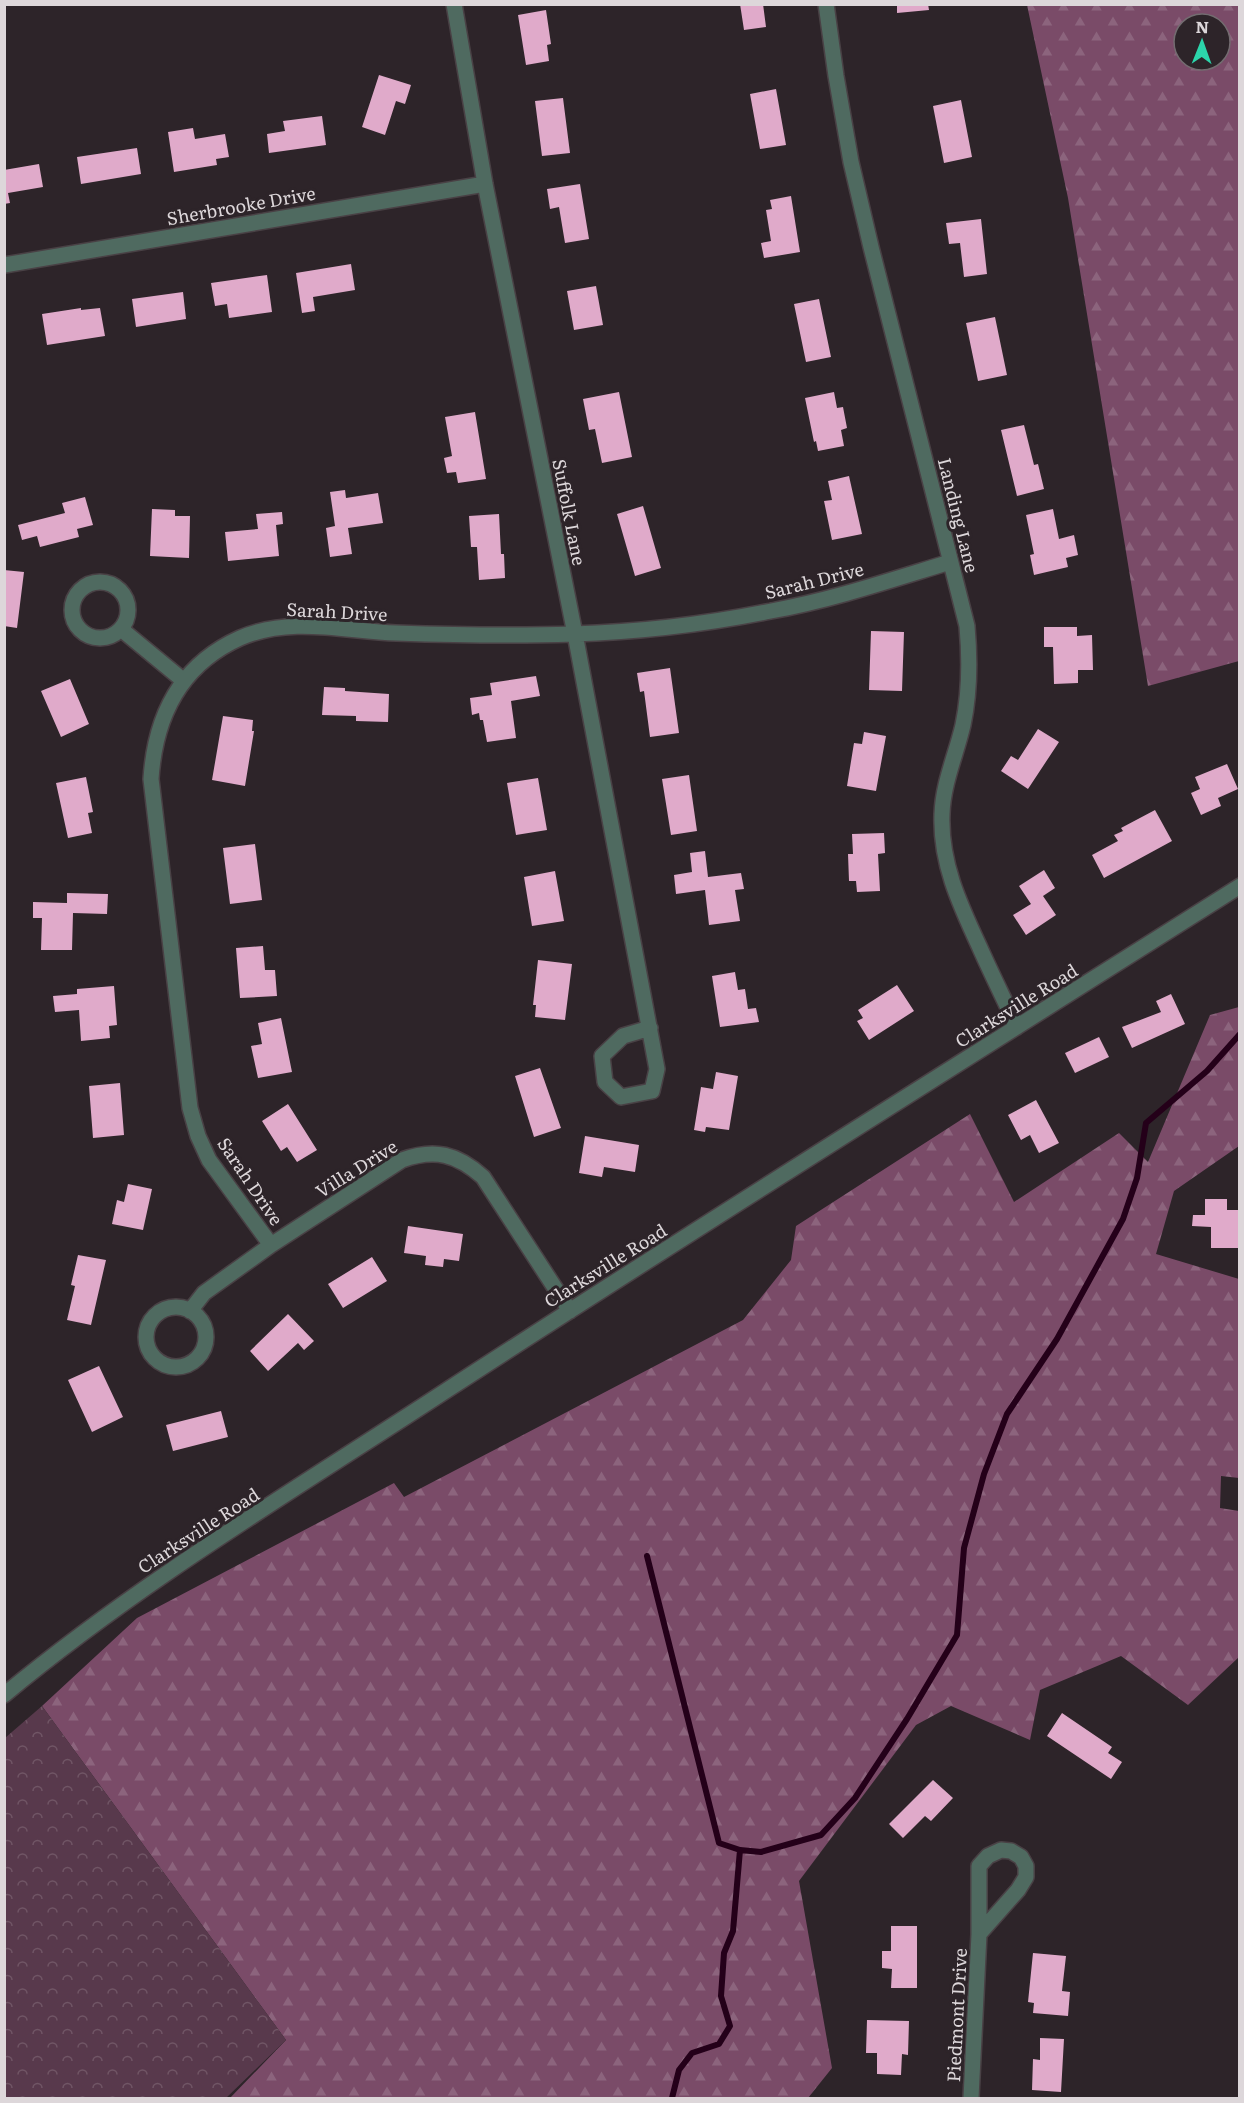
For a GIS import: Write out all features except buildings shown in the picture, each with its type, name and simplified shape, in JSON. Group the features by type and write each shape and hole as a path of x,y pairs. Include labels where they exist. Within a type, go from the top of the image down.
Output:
{"street":[{"name":"Suffolk Lane","path":"454,4 484,184 575,634 650,1028 657,1069 652,1091 621,1097 605,1082 602,1056 623,1036 650,1028"},
{"name":"Landing Lane","path":"826,4 851,162 967,626 970,659 968,693 962,727 946,783 942,814 943,844 949,874 958,900 1017,1027"},
{"name":"Sherbrooke Drive","path":"4,265 484,184"},
{"name":"Sarah Drive","path":"271,1245 209,1160 198,1136 190,1108 151,779 153,750 159,725 170,701 200,664 240,638 265,630 293,625 434,635 575,634 700,624 772,611 844,594 951,562"},
{"path":"121,629 184,681"},
{"name":"Clarksville Road","path":"4,1695 80,1635 153,1583 570,1311 1239,886"},
{"name":"Villa Drive","path":"190,1311 204,1293 271,1245 402,1160 416,1155 436,1154 453,1157 469,1165 483,1177 570,1311"},
{"name":"Piedmont Drive","path":"971,2098 980,1866 988,1856 1001,1850 1011,1851 1021,1857 1026,1866 1026,1877 1018,1890 979,1934"}],"green space":[{"path":"1027,5 1239,5 1239,661 1148,686 1068,198"},
{"path":"1239,1007 1239,1146 1174,1191 1156,1254 1239,1279 1239,1478 1221,1476 1220,1508 1239,1511 1239,1657 1188,1705 1121,1656 1040,1690 1030,1740 951,1706 916,1725 799,1881 832,2068 808,2098 230,2098 286,2040 42,1706 137,1618 394,1483 404,1497 743,1320 791,1260 796,1226 970,1114 1014,1202 1119,1133 1148,1162 1210,1015"},
{"path":"42,1706 286,2040 226,2098 5,2098 5,1738"}],"waterway":[{"path":"647,1556 719,1843 740,1850 761,1852 821,1835 855,1798 907,1719 957,1635 964,1548 984,1474 1007,1414 1057,1339 1123,1219 1137,1178 1146,1123 1207,1071 1240,1034"},
{"path":"672,2098 679,2070 692,2053 719,2044 730,2026 721,1996 724,1953 733,1931 740,1850"}]}
